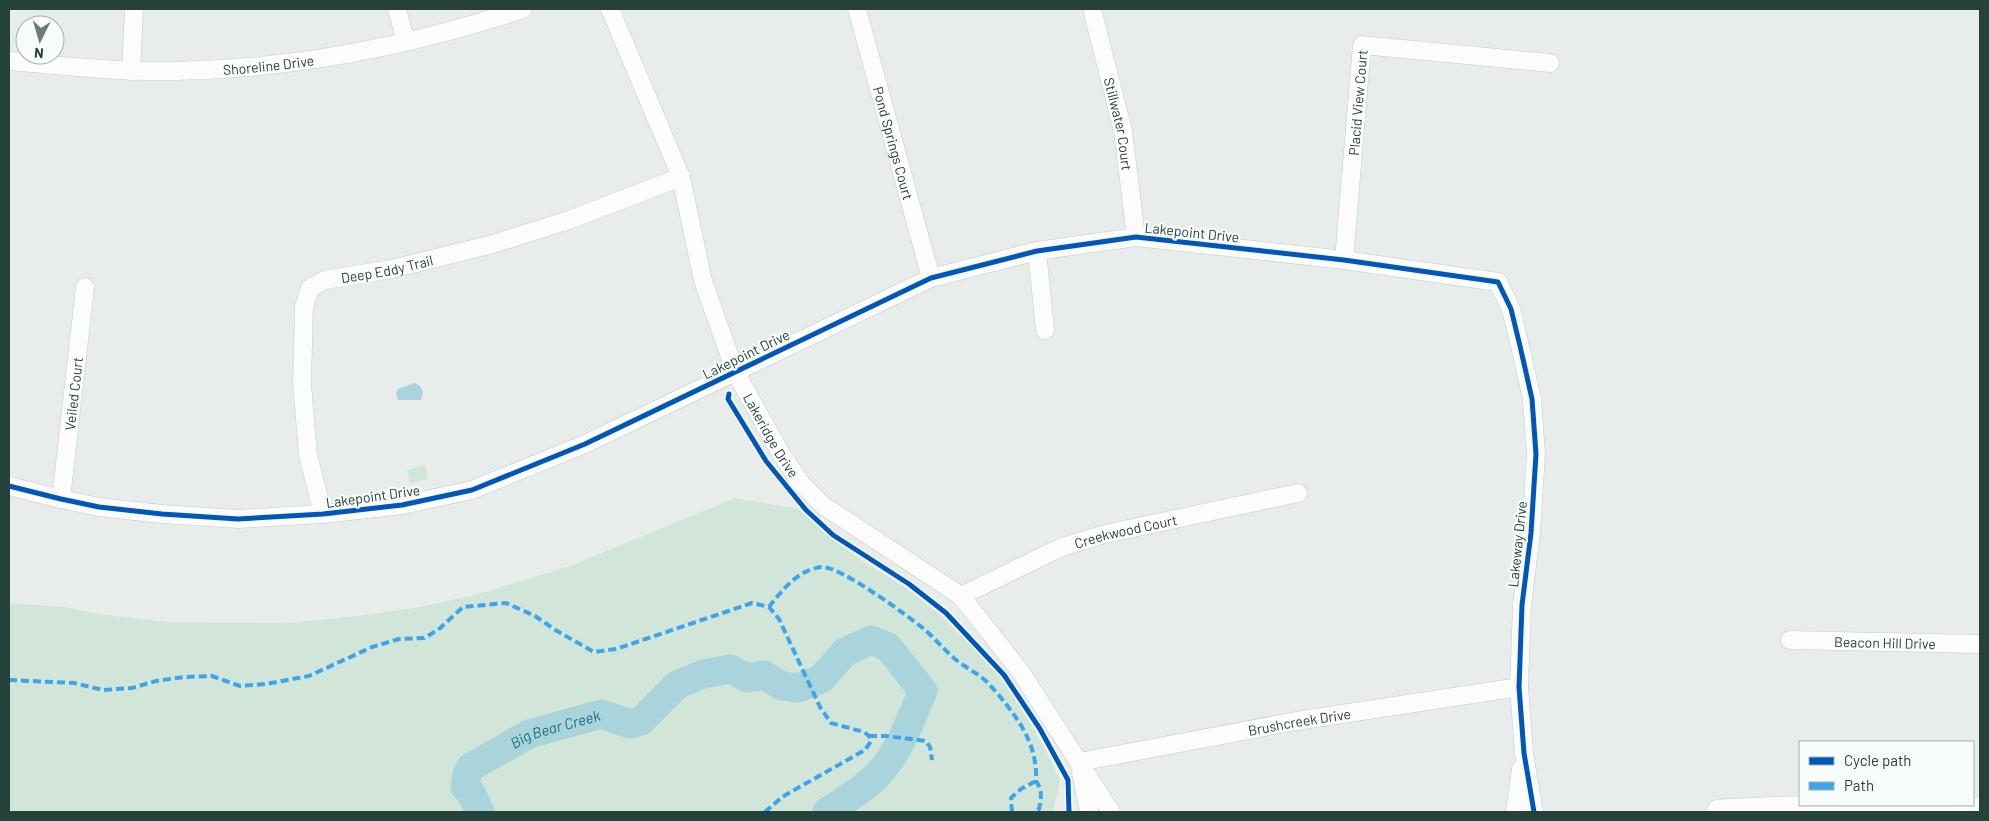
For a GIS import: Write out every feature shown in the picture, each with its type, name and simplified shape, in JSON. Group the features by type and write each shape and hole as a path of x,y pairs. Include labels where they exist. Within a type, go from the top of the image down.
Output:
{"main road":[{"path":"1718,812 1815,808 1980,810"}],"street":[{"path":"131,70 134,9"},
{"path":"397,9 406,42"},
{"name":"Shoreline Drive","path":"9,61 131,70 175,71 263,66 336,56 406,42 523,9"},
{"name":"Lakeridge Drive","path":"610,9 681,178 703,281 735,372 780,452 800,482 824,506 960,596 1020,671 1111,812"},
{"name":"Pond Springs Court","path":"857,9 931,278"},
{"name":"Stillwater Court","path":"1093,13 1123,131 1136,237"},
{"name":"Placid View Court","path":"1344,260 1362,45 1550,63"},
{"name":"Deep Eddy Trail","path":"323,514 308,455 302,383 304,307 310,288 325,280 392,269 493,244 569,220 681,178"},
{"name":"Lakepoint Drive","path":"9,486 99,507 162,514 229,518 323,514 402,505 472,490 585,444 931,278 1037,251 1136,237 1344,260 1498,282"},
{"path":"1037,251 1045,330"},
{"name":"Lakeway Drive","path":"1498,282 1511,309 1532,399 1536,454 1531,533 1522,605 1519,687 1524,754 1534,812"},
{"name":"Veiled Court","path":"61,499 85,287"},
{"name":"Creekwood Court","path":"960,596 1062,547 1105,534 1298,493"},
{"name":"Beacon Hill Drive","path":"1790,640 1980,644"},
{"name":"Brushcreek Drive","path":"1079,762 1296,721 1519,687"},
{"name":"Lakeway Drive","path":"1515,812 1524,754"},
{"name":"Lakeridge Drive","path":"1079,762 1089,812"}],"green space":[{"path":"425,465 428,479 410,483 407,470"},
{"path":"735,498 799,509 826,534 861,560 907,589 939,614 970,643 997,673 1044,747 1060,780 1053,812 9,812 9,603 64,607 106,615 168,622 290,623 421,607 482,593 570,566"}],"water":[{"path":"414,383 420,386 423,392 421,400 398,400 396,394 398,389"}],"waterway":[{"name":"Big Bear Creek","path":"480,812 471,793 465,787 467,774 471,767 529,734 601,714 630,724 641,721 677,685 703,674 730,669 747,678 764,675 782,686 798,688 821,679 845,652 871,640 888,647 923,691 902,739 889,762 866,785 827,812"}],"marked path":[{"path":"769,607 798,576 821,567 830,569 857,582 929,633 948,653 988,683 1022,727 1033,753 1036,781 1041,792 1039,809 1034,812"},
{"path":"9,680 74,683 103,690 132,688 156,681 184,677 212,676 240,686 266,684 309,676 372,647 399,639 424,638 438,630 463,607 506,603 535,616 594,652 616,649 752,603 769,607 779,619 820,707 831,723 864,732 871,741 865,750 782,797 765,812"},
{"path":"869,736 926,741 930,747 932,760"},
{"path":"1012,812 1011,798 1021,789 1036,781"}],"cycle path":[{"path":"9,486 99,507 162,514 238,519 323,514 402,505 472,490 585,444 931,278 1037,251 1136,237 1344,260 1498,282 1511,309 1532,399 1536,454 1531,533 1522,605 1519,687 1524,753 1534,812"},
{"path":"729,394 728,399 766,461 806,510 833,535 909,584 946,613 1004,675 1040,729 1068,780 1069,812"}]}
